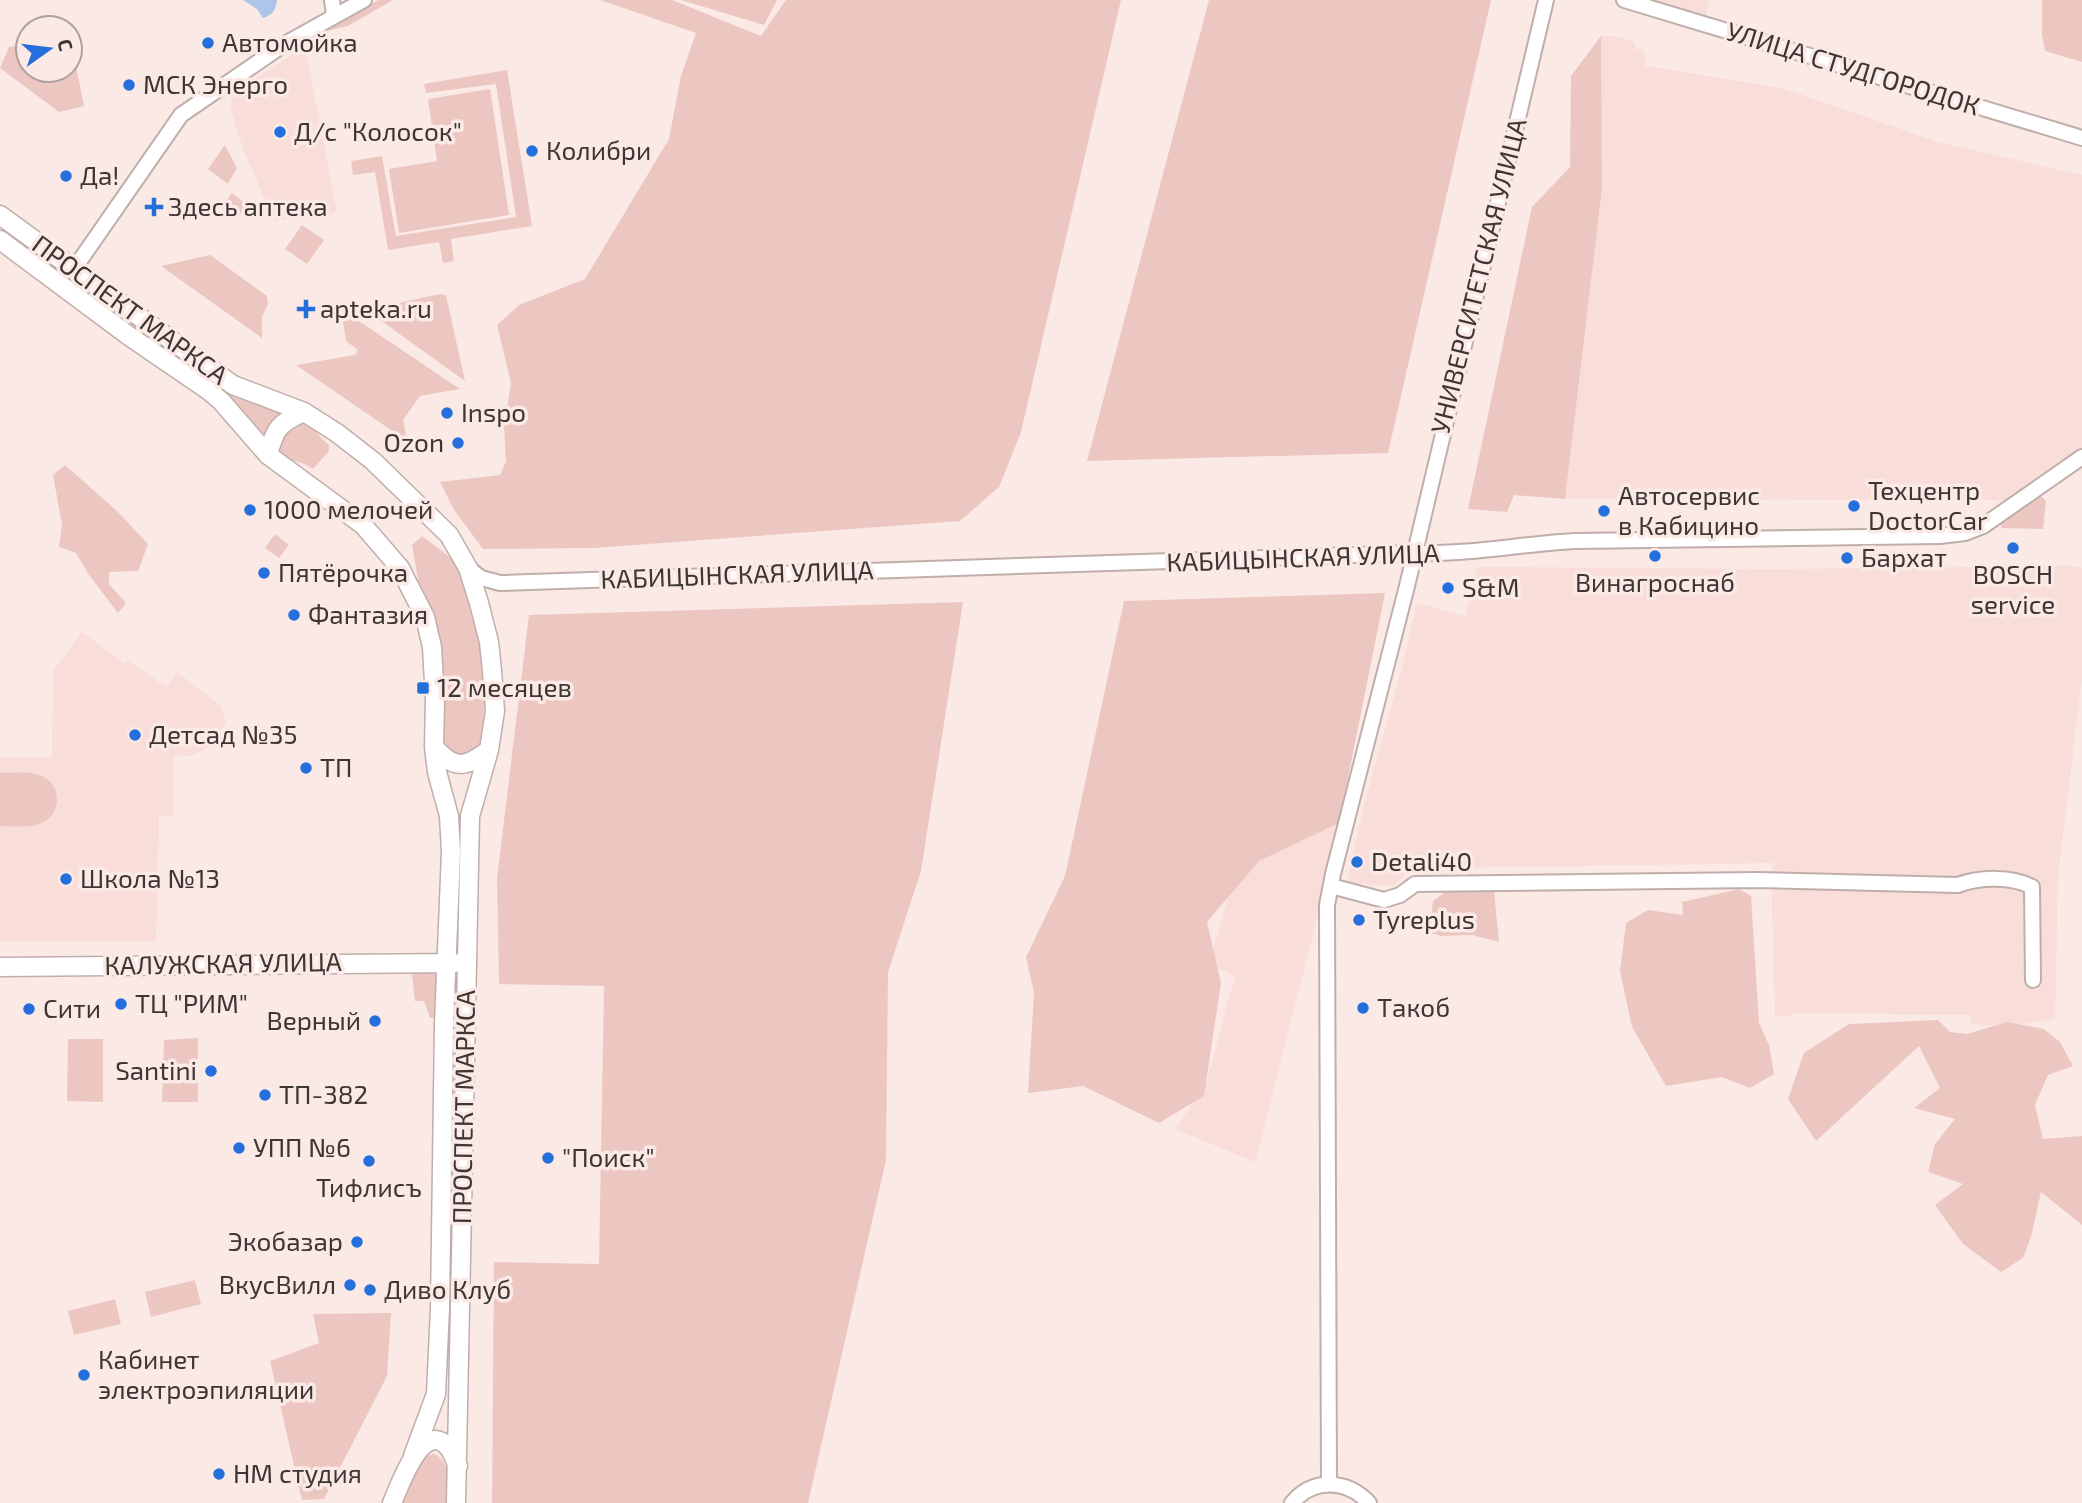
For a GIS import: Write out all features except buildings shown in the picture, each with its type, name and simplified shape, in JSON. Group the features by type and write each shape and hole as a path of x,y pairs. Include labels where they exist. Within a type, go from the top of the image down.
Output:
{"main road":[{"name":"ПРОСПЕКТ МАРКСА","path":"0,215 233,385 304,412 373,461 449,535 468,568 489,642 495,711 489,750 471,816 456,1503"},
{"path":"23,257 34,239"},
{"name":"ПРОСПЕКТ МАРКСА","path":"0,240 208,390 268,455 363,524 400,568 425,617 432,647 436,700 434,747 437,772 449,816 451,852 446,962 440,1308 436,1394 392,1503"},
{"path":"268,455 273,435 283,421 304,412"},
{"path":"434,747 455,765 474,761 489,750"},
{"name":"КАЛУЖСКАЯ УЛИЦА","path":"0,967 467,963"},
{"path":"413,1456 424,1444 440,1442 448,1446 458,1466"}],"street":[{"path":"332,0 334,16"},
{"path":"74,269 181,115 243,71 364,0"},
{"name":"УНИВЕРСИТЕТСКАЯ УЛИЦА","path":"1329,1484 1327,905 1407,586 1546,0"},
{"name":"УЛИЦА СТУДГОРОДОК","path":"1624,0 2082,138"},
{"name":"КАБИЦЫНСКАЯ УЛИЦА","path":"500,583 1470,552 1526,543 1575,541 1884,538 1965,533 1983,526 2082,457"},
{"path":"468,568 481,578 500,583"},
{"path":"479,603 488,591 500,583"},
{"path":"1331,886 1384,900 1400,895 1415,884 1758,880 1958,885 1981,880 2022,881 2032,887 2033,980"},
{"path":"1292,1503 1311,1488 1329,1484 1354,1490 1369,1503"}],"shaded area":[{"path":"378,0 393,0 348,26 327,31"},
{"path":"600,0 672,0 761,36 786,0 1121,0 1021,432 999,487 960,521 594,548 483,549 454,510 440,482 500,475 506,461 504,427 511,383 497,325 519,305 585,279 669,139 681,76 696,33"},
{"path":"681,0 777,0 764,25"},
{"path":"1209,0 1491,0 1388,453 1087,461"},
{"path":"1644,0 1709,0 1705,19"},
{"path":"2042,0 2082,0 2082,62 2045,51"},
{"path":"1601,36 1635,42 1635,49 1644,49 1645,66 1782,88 1938,142 2082,175 2082,449 2014,500 1565,499 1602,189"},
{"path":"1601,36 1602,189 1565,499 1514,495 1507,512 1468,509 1532,207 1570,167 1571,76"},
{"path":"14,46 14,78 0,68 9,47"},
{"name":"Д/с \"Колосок\"","path":"305,47 337,212 274,221 244,151 230,108 233,92"},
{"path":"507,70 532,226 451,239 454,261 443,263 439,242 388,250 375,172 353,175 351,161 382,156 396,236 516,217 496,84 426,93 424,84"},
{"path":"21,84 80,84 84,106 59,112"},
{"path":"490,89 509,215 399,233 389,169 437,161 428,99"},
{"path":"225,145 237,168 228,184 208,169"},
{"path":"232,193 247,205 238,217 222,206"},
{"path":"302,225 324,240 307,264 285,249"},
{"path":"41,254 182,358 180,361 39,257"},
{"path":"210,255 267,296 268,304 262,317 262,338 161,266"},
{"path":"446,295 465,381 366,310"},
{"path":"341,309 460,389 420,396 403,420 407,441 296,365 355,355 358,350 346,341"},
{"path":"187,362 286,413 272,422 264,439 229,396 186,365"},
{"path":"302,421 329,445 329,451 313,469 287,457 277,449 285,431"},
{"path":"65,465 118,512 148,544 138,571 109,572 109,584 126,603 118,613 76,553 59,547 62,525 53,475"},
{"path":"2041,496 2046,501 2043,529 2001,528 2001,523"},
{"path":"275,534 289,545 279,558 265,548"},
{"path":"422,536 452,559 461,571 479,635 485,691 482,728 479,747 460,757 443,747 440,649 433,617 419,585 412,545"},
{"path":"1477,567 1775,569 2082,568 2082,678 2058,876 2055,1019 2010,1026 1972,1024 1970,1015 1796,1013 1775,1016 1771,872 1774,863 1434,868 1406,872 1394,886 1347,883 1363,809 1417,603 1465,616"},
{"path":"1385,593 1339,823 1259,861 1207,922 1221,983 1204,1096 1159,1123 1083,1086 1028,1093 1034,993 1026,957 1065,876 1124,601"},
{"path":"963,602 921,871 888,972 886,1160 808,1503 492,1503 494,1262 599,1264 604,986 499,984 497,878 529,615"},
{"path":"82,632 125,664 128,660 166,687 177,672 221,706 226,723 209,747 190,756 173,755 173,815 159,816 156,941 0,941 0,757 52,757 53,671"},
{"path":"0,773 30,773 47,779 56,792 57,800 56,807 47,820 34,825 0,826"},
{"path":"1342,822 1255,1162 1175,1129 1206,1084 1235,976 1209,964 1230,890 1264,856"},
{"path":"1739,889 1751,896 1759,1023 1769,1045 1774,1074 1750,1088 1722,1077 1666,1086 1632,1027 1620,971 1626,923 1648,910 1683,915 1682,902"},
{"path":"1448,890 1494,891 1499,942 1472,935 1441,936 1429,932 1433,901"},
{"path":"433,969 437,973 435,1018 430,1018 424,1001 415,1001 412,974 413,970"},
{"path":"1938,1020 1950,1032 1967,1034 2007,1022 2044,1029 2060,1042 2073,1066 2048,1075 2035,1105 2043,1139 2082,1136 2082,1225 2041,1192 2031,1237 2023,1258 2001,1272 1963,1244 1935,1205 1963,1184 1928,1172 1935,1144 1955,1119 1914,1108 1940,1088 1919,1046 1816,1141 1788,1099 1804,1053 1849,1024"},
{"path":"198,1038 198,1102 162,1102 164,1040"},
{"path":"68,1039 103,1039 103,1102 67,1101"},
{"path":"195,1280 201,1304 151,1317 145,1292"},
{"path":"115,1299 121,1324 74,1335 68,1311"},
{"path":"391,1313 387,1376 324,1499 302,1500 270,1361 319,1343 313,1314"},
{"path":"435,1454 441,1458 447,1469 448,1503 402,1503 417,1466 428,1456"}],"water":[{"path":"243,0 277,0 273,12 263,18 257,9"}],"place":[{"name":"Автомойка","path":"208,43"},
{"name":"МСК Энерго","path":"129,85"},
{"name":"Д/с \"Колосок\"","path":"280,132"},
{"name":"Колибри","path":"532,151"},
{"name":"Да!","path":"66,176"},
{"name":"Здесь аптека","path":"154,207"},
{"name":"apteka.ru","path":"306,309"},
{"name":"Inspo","path":"447,413"},
{"name":"Ozon","path":"458,443"},
{"name":"Техцентр DoctorCar","path":"1854,506"},
{"name":"1000 мелочей","path":"250,510"},
{"name":"Автосервис в Кабицино","path":"1604,511"},
{"name":"BOSCH service","path":"2013,548"},
{"name":"Винагроснаб","path":"1655,556"},
{"name":"Бархат","path":"1847,558"},
{"name":"Пятёрочка","path":"264,573"},
{"name":"S&M","path":"1448,588"},
{"name":"Фантазия","path":"294,615"},
{"name":"12 месяцев","path":"423,688"},
{"name":"Детсад №35","path":"135,735"},
{"name":"ТП","path":"306,768"},
{"name":"Detali40","path":"1357,862"},
{"name":"Школа №13","path":"66,879"},
{"name":"Tyreplus","path":"1359,920"},
{"name":"ТЦ \"РИМ\"","path":"121,1004"},
{"name":"Такоб","path":"1363,1008"},
{"name":"Сити","path":"29,1009"},
{"name":"Верный","path":"375,1021"},
{"name":"Santini","path":"211,1071"},
{"name":"ТП-382","path":"265,1095"},
{"name":"УПП №6","path":"239,1148"},
{"name":"\"Поиск\"","path":"548,1158"},
{"name":"Тифлисъ","path":"369,1161"},
{"name":"Экобазар","path":"357,1242"},
{"name":"ВкусВилл","path":"350,1285"},
{"name":"Диво Клуб","path":"370,1290"},
{"name":"Кабинет электроэпиляции","path":"84,1375"},
{"name":"HM студия","path":"219,1474"}]}
